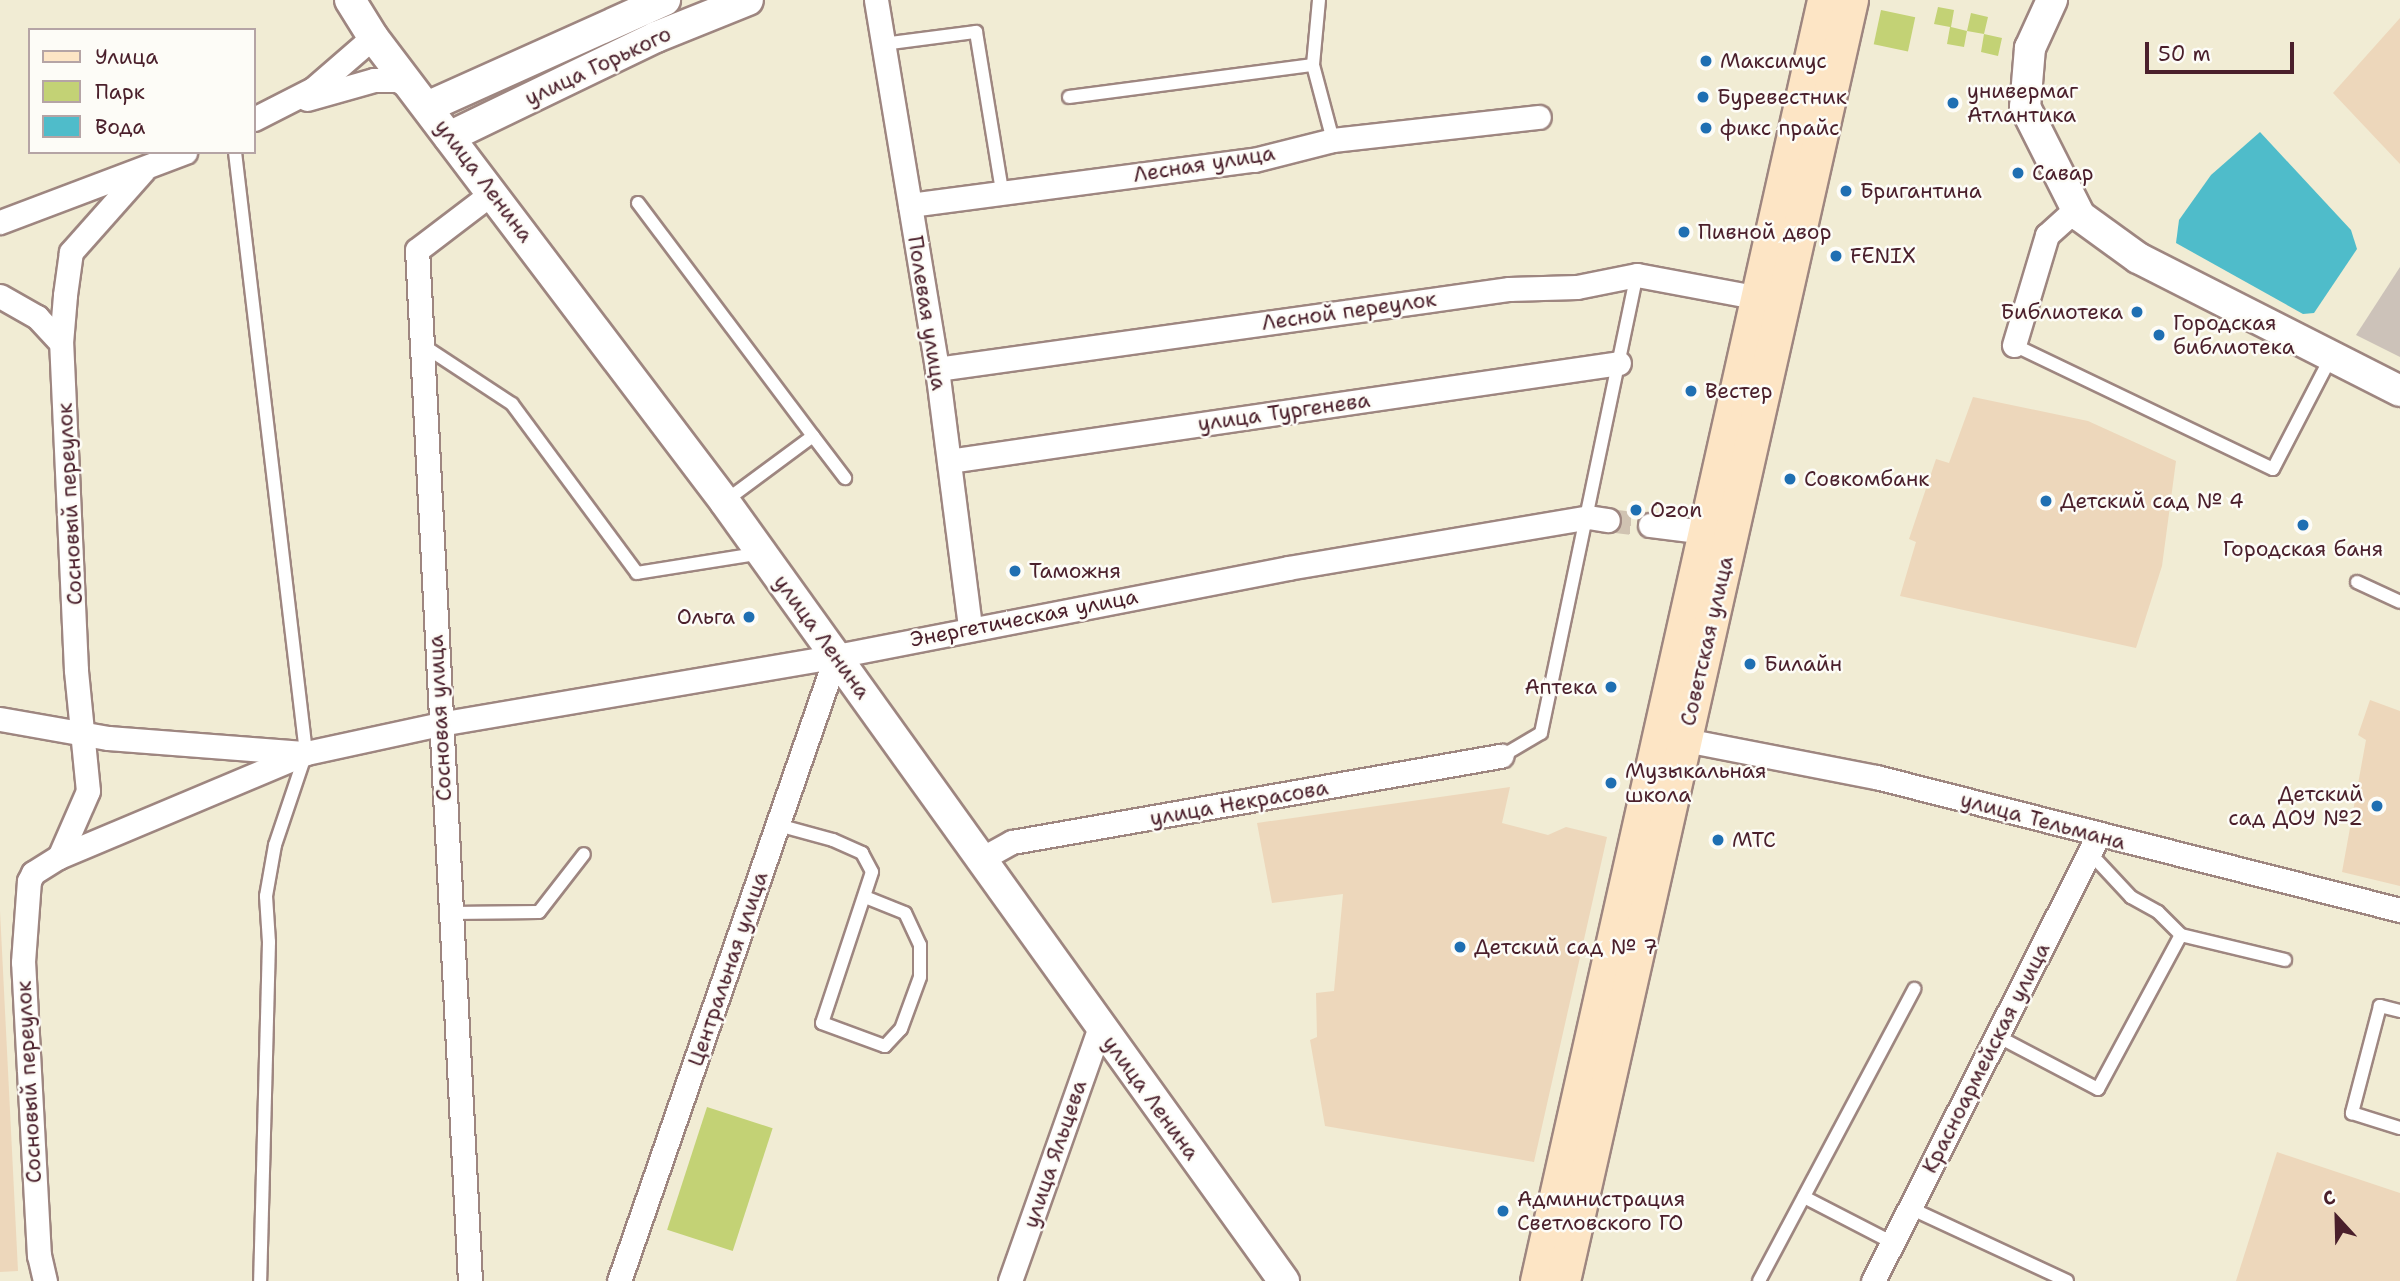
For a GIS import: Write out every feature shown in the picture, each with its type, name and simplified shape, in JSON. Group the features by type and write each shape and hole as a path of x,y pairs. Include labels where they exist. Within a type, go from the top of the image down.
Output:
{"main road":[{"name":"Советская улица","path":"1537,1281 1760,298 1824,0"},
{"name":"Советская улица","path":"1563,1281 1851,0"}],"street":[{"name":"улица Ленина","path":"350,0 373,37 493,192 725,502 1284,1281"},
{"name":"улица Горького","path":"420,98 665,0"},
{"name":"улица Горького","path":"449,137 656,37 748,0"},
{"name":"Полевая улица","path":"876,0 937,369 970,627"},
{"path":"2052,0 2030,48 2025,107 2076,209 2138,258 2400,391"},
{"path":"256,119 313,89 373,37"},
{"path":"277,107 374,80 397,79 420,98"},
{"name":"Лесная улица","path":"910,205 1254,160 1333,139 1539,117"},
{"path":"0,222 142,172 182,154"},
{"name":"Сосновый переулок","path":"59,857 88,791 61,343 71,252 142,172"},
{"name":"Сосновая улица","path":"470,1281 417,250 493,192"},
{"path":"2014,345 2048,235 2076,209"},
{"name":"Лесной переулок","path":"937,369 1509,289 1577,287 1637,275 1760,298"},
{"path":"0,296 37,317 61,343"},
{"name":"улица Тургенева","path":"949,461 1619,363"},
{"name":"Энергетическая улица","path":"440,724 836,656 970,627 1598,519"},
{"path":"1650,525 1705,532"},
{"name":"Центральная улица","path":"619,1281 836,656"},
{"path":"0,719 83,734 306,753"},
{"name":"Сосновый переулок","path":"45,1281 39,1256 23,962 29,881 33,873 59,857 306,753 440,724"},
{"name":"улица Тельмана","path":"1685,740 1877,777 2094,845 2400,910"},
{"name":"улица Некрасова","path":"981,859 1013,842 1502,756"},
{"name":"Красноармейская улица","path":"1873,1281 2094,845"},
{"name":"улица Яльцева","path":"1010,1281 1100,1027"}],"lane":[{"path":"1320,0 1313,65 1333,139"},
{"path":"883,44 976,32 1002,191"},
{"path":"1069,97 1313,65"},
{"path":"235,154 306,753 275,845 266,896 269,942 260,1281"},
{"path":"638,203 845,478"},
{"path":"1502,756 1541,733 1598,519 1619,363 1637,275"},
{"path":"421,344 512,404 637,573 762,554"},
{"path":"2014,345 2273,469 2331,356"},
{"path":"725,502 813,436"},
{"path":"2357,582 2400,602"},
{"path":"778,825 833,840 862,853 872,872 822,1023 885,1046 901,1029 920,977 920,945 905,913 865,897"},
{"path":"2094,845 2131,897 2158,912 2181,935 2285,960"},
{"path":"451,913 539,912 584,854"},
{"path":"1997,1037 2098,1089 2181,935"},
{"path":"1759,1281 1914,989"},
{"path":"2400,1011 2380,1006 2352,1113 2400,1128"},
{"path":"1804,1196 1893,1243"},
{"path":"1910,1208 2067,1281"}],"shaded area":[{"path":"2400,18 2400,164 2333,93"},
{"path":"2400,267 2400,357 2356,335"},
{"name":"Детский сад № 4","path":"1973,397 2088,421 2176,461 2162,566 2136,648 1900,596 1916,542 1909,539 1936,459 1949,463"},
{"name":"Детский сад ДОУ №2","path":"2370,700 2400,711 2400,886 2342,872 2366,740 2358,735"},
{"name":"Детский сад № 7","path":"1510,787 1502,823 1548,835 1566,827 1607,837 1534,1162 1325,1126 1310,1040 1317,1037 1316,993 1334,991 1343,894 1272,903 1257,823"},
{"path":"0,911 18,1271 0,1272"},
{"path":"2277,1152 2400,1193 2400,1281 2236,1281"}],"green space":[{"path":"1938,7 1954,10 1951,27 1967,31 1964,47 1947,44 1950,27 1934,24"},
{"path":"1881,10 1915,17 1908,52 1874,44"},
{"path":"1971,13 1988,17 1984,34 1967,31"},
{"path":"1984,34 2002,38 1998,56 1981,52"},
{"path":"707,1107 773,1128 733,1251 667,1230"}],"water":[{"path":"2260,132 2351,230 2357,249 2314,313 2303,314 2176,243 2179,220 2211,175"}],"tunnel":[{"path":"1608,520 1650,525"}],"place":[{"name":"Максимус","path":"1706,61"},
{"name":"Буревестник","path":"1703,97"},
{"name":"универмаг Атлантика","path":"1953,103"},
{"name":"фикс прайс","path":"1706,128"},
{"name":"Савар","path":"2018,173"},
{"name":"Бригантина","path":"1846,191"},
{"name":"Пивной двор","path":"1684,232"},
{"name":"FENIX","path":"1836,256"},
{"name":"Библиотека","path":"2137,312"},
{"name":"Городская библиотека","path":"2159,335"},
{"name":"Вестер","path":"1691,391"},
{"name":"Совкомбанк","path":"1790,479"},
{"name":"Детский сад № 4","path":"2046,501"},
{"name":"Ozon","path":"1636,510"},
{"name":"Городская баня","path":"2303,525"},
{"name":"Таможня","path":"1015,571"},
{"name":"Ольга","path":"749,617"},
{"name":"Билайн","path":"1750,664"},
{"name":"Аптека","path":"1611,687"},
{"name":"Музыкальная школа","path":"1611,783"},
{"name":"Детский сад ДОУ №2","path":"2377,806"},
{"name":"МТС","path":"1718,840"},
{"name":"Детский сад № 7","path":"1460,947"},
{"name":"Администрация Светловского ГО","path":"1503,1211"}]}
